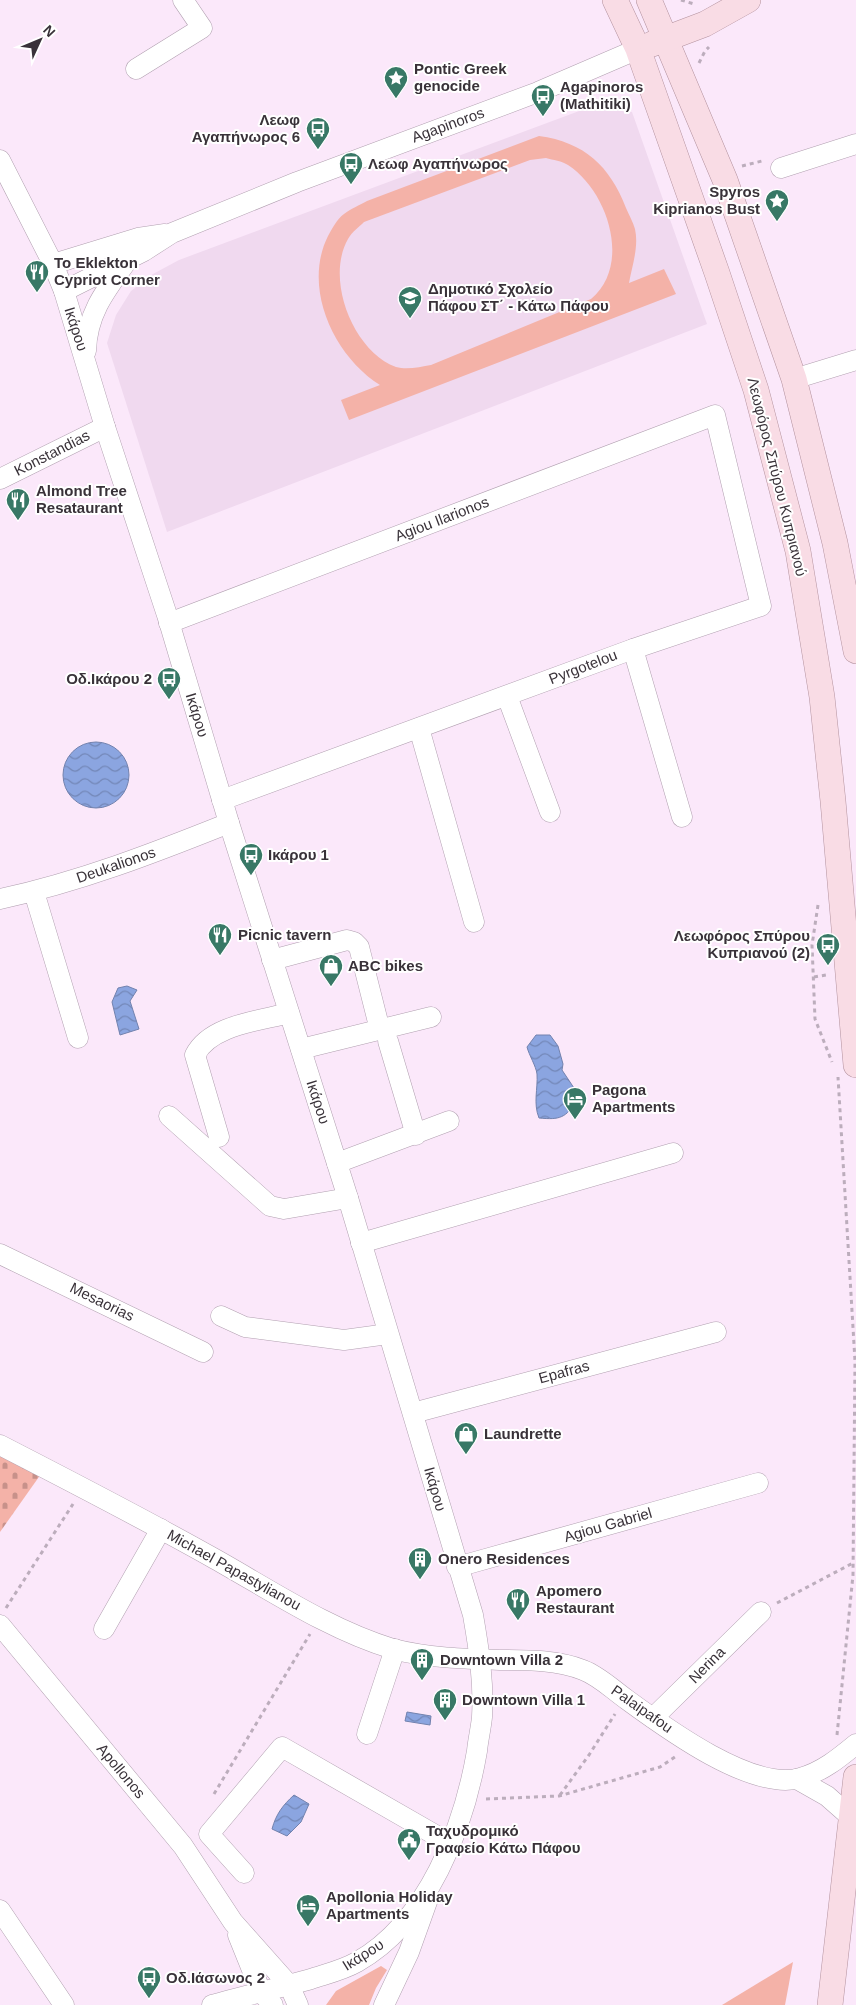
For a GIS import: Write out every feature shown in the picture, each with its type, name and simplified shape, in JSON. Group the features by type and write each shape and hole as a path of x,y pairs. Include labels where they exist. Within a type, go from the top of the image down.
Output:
{"main road":[{"name":"Λεωφόρος Σπύρου Κυπριανού","path":"614,0 638,49 714,263 756,390 798,551 822,697 856,1066"},
{"path":"649,0 725,180 794,379 835,543 856,651"},
{"name":"Agapinoros","path":"638,49 705,24 748,0"},
{"path":"830,2005 856,1777"}],"street":[{"path":"136,69 202,28 183,0"},
{"name":"Agapinoros","path":"64,291 128,260 172,233 297,182 538,92 638,49"},
{"path":"781,168 856,144"},
{"name":"Ικάρου","path":"0,160 54,264 64,291 86,360 104,427 169,623 229,823 348,1198 473,1616 480,1659 482,1718 466,1800 451,1844 437,1874 398,1929 374,1952 356,1963 334,1972 289,1985 267,1998 212,2005"},
{"name":"Agapinoros","path":"54,264 138,238 172,233"},
{"path":"86,360 86,333 92,316 103,295 128,260"},
{"path":"794,379 856,360"},
{"name":"Agiou Ilarionos","path":"169,623 714,415"},
{"name":"Pyrgotelou","path":"222,800 633,649 761,606 714,415"},
{"name":"Konstandias","path":"0,479 104,427"},
{"path":"633,649 682,817"},
{"path":"507,696 550,812"},
{"path":"419,728 474,922"},
{"name":"Deukalionos","path":"0,899 34,892 144,856 229,823"},
{"path":"34,892 78,1038"},
{"path":"272,960 347,940 354,942 359,947 384,1035 416,1135"},
{"path":"219,1137 195,1055 207,1039 224,1030 289,1013"},
{"path":"301,1049 384,1035 432,1017"},
{"path":"169,1116 270,1206 284,1209 348,1198"},
{"path":"337,1163 416,1135 449,1121"},
{"path":"361,1243 673,1153"},
{"name":"Mesaorias","path":"0,1254 203,1352"},
{"path":"221,1316 245,1327 344,1340 388,1334"},
{"name":"Epafras","path":"413,1413 716,1332"},
{"name":"Michael Papastylianou","path":"0,1445 161,1529 320,1618 357,1635 395,1649 448,1657 480,1659"},
{"name":"Agiou Gabriel","path":"458,1567 758,1483"},
{"path":"104,1629 161,1529"},
{"name":"Nerina","path":"653,1718 761,1612"},
{"name":"Apollonos","path":"1,1619 183,1846 233,1922 289,1985 298,2005"},
{"path":"367,1734 395,1649"},
{"name":"Palaipafou","path":"480,1659 528,1660 561,1664 581,1669 597,1676 653,1718 730,1765 771,1779 798,1779"},
{"path":"798,1779 826,1767 846,1741"},
{"path":"244,1873 209,1834 282,1747 451,1844"},
{"path":"798,1779 826,1796 852,1818"},
{"path":"384,2005 409,1952 437,1874"},
{"path":"0,1910 64,2005"},
{"name":"Apollonos","path":"233,1922 267,1998"}],"path":[{"path":"681,0 697,4"},
{"path":"819,899 812,945 815,1019 838,1077 855,1361 853,1563 846,1741"},
{"path":"1,1619 83,1488"},
{"path":"761,1612 853,1563"},
{"path":"213,1796 320,1618"},
{"path":"559,1796 589,1755 624,1698"},
{"path":"466,1800 559,1796 660,1768 693,1744"}],"shaded area":[{"name":"Δημοτικό Σχολείο Πάφου ΣΤ΄ - Κάτω Πάφου","path":"598,104 632,112 707,324 167,532 107,343 116,315 131,291 153,274 179,260"}],"green space":[{"path":"539,136 555,139 582,150 593,158 603,168 620,193 635,229 636,236 636,250 629,283 664,269 676,294 349,420 341,400 380,385 363,372 336,339 327,319 321,298 319,277 321,256 328,236 335,224 346,212 367,201","holes":["546,158 568,165 582,177 594,192 604,210 610,229 612,249 610,267 603,285 591,299 431,365 400,368 381,359 367,346 356,330 347,312 342,293 340,274 342,255 351,234 364,222 530,160"]},
{"path":"0,1454 41,1474 0,1532"},
{"path":"793,1962 785,2005 722,2005"},
{"path":"381,1966 387,1970 376,1988 369,2005 326,2005 336,1991"}],"water":[{"path":"96,742 108,745 119,752 126,763 129,775 126,787 119,798 108,805 96,808 84,805 73,798 66,787 63,775 66,763 73,752 84,745"},
{"path":"127,986 137,990 130,1001 139,1029 120,1035 112,1002 118,988"},
{"path":"536,1035 550,1035 558,1046 563,1064 562,1070 574,1088 577,1100 566,1114 557,1118 539,1118 537,1112 537,1074 527,1047"},
{"path":"407,1712 431,1716 430,1725 405,1721"},
{"path":"294,1795 309,1804 301,1822 287,1836 272,1829 280,1810"}],"place":[{"name":"Pontic Greek genocide","path":"396,99"},
{"name":"Agapinoros (Mathitiki)","path":"543,117"},
{"name":"Λεωφ Αγαπήνωρος 6","path":"318,150"},
{"name":"Λεωφ Αγαπήνωρος","path":"351,185"},
{"name":"Spyros Kiprianos Bust","path":"777,222"},
{"name":"To Eklekton Cypriot Corner","path":"37,293"},
{"name":"Δημοτικό Σχολείο Πάφου ΣΤ΄ - Κάτω Πάφου","path":"410,319"},
{"name":"Almond Tree Resataurant","path":"18,521"},
{"name":"Οδ.Ικάρου 2","path":"169,700"},
{"name":"Ικάρου 1","path":"251,876"},
{"name":"Picnic tavern","path":"220,956"},
{"name":"Λεωφόρος Σπύρου Κυπριανού (2)","path":"828,966"},
{"name":"ABC bikes","path":"331,987"},
{"name":"Pagona Apartments","path":"575,1120"},
{"name":"Laundrette","path":"466,1455"},
{"name":"Onero Residences","path":"420,1580"},
{"name":"Apomero Restaurant","path":"518,1621"},
{"name":"Downtown Villa 2","path":"422,1681"},
{"name":"Downtown Villa 1","path":"445,1721"},
{"name":"Ταχυδρομικό Γραφείο Κάτω Πάφου","path":"409,1861"},
{"name":"Apollonia Holiday Apartments","path":"308,1927"},
{"name":"Οδ.Ιάσωνος 2","path":"149,1999"}]}
